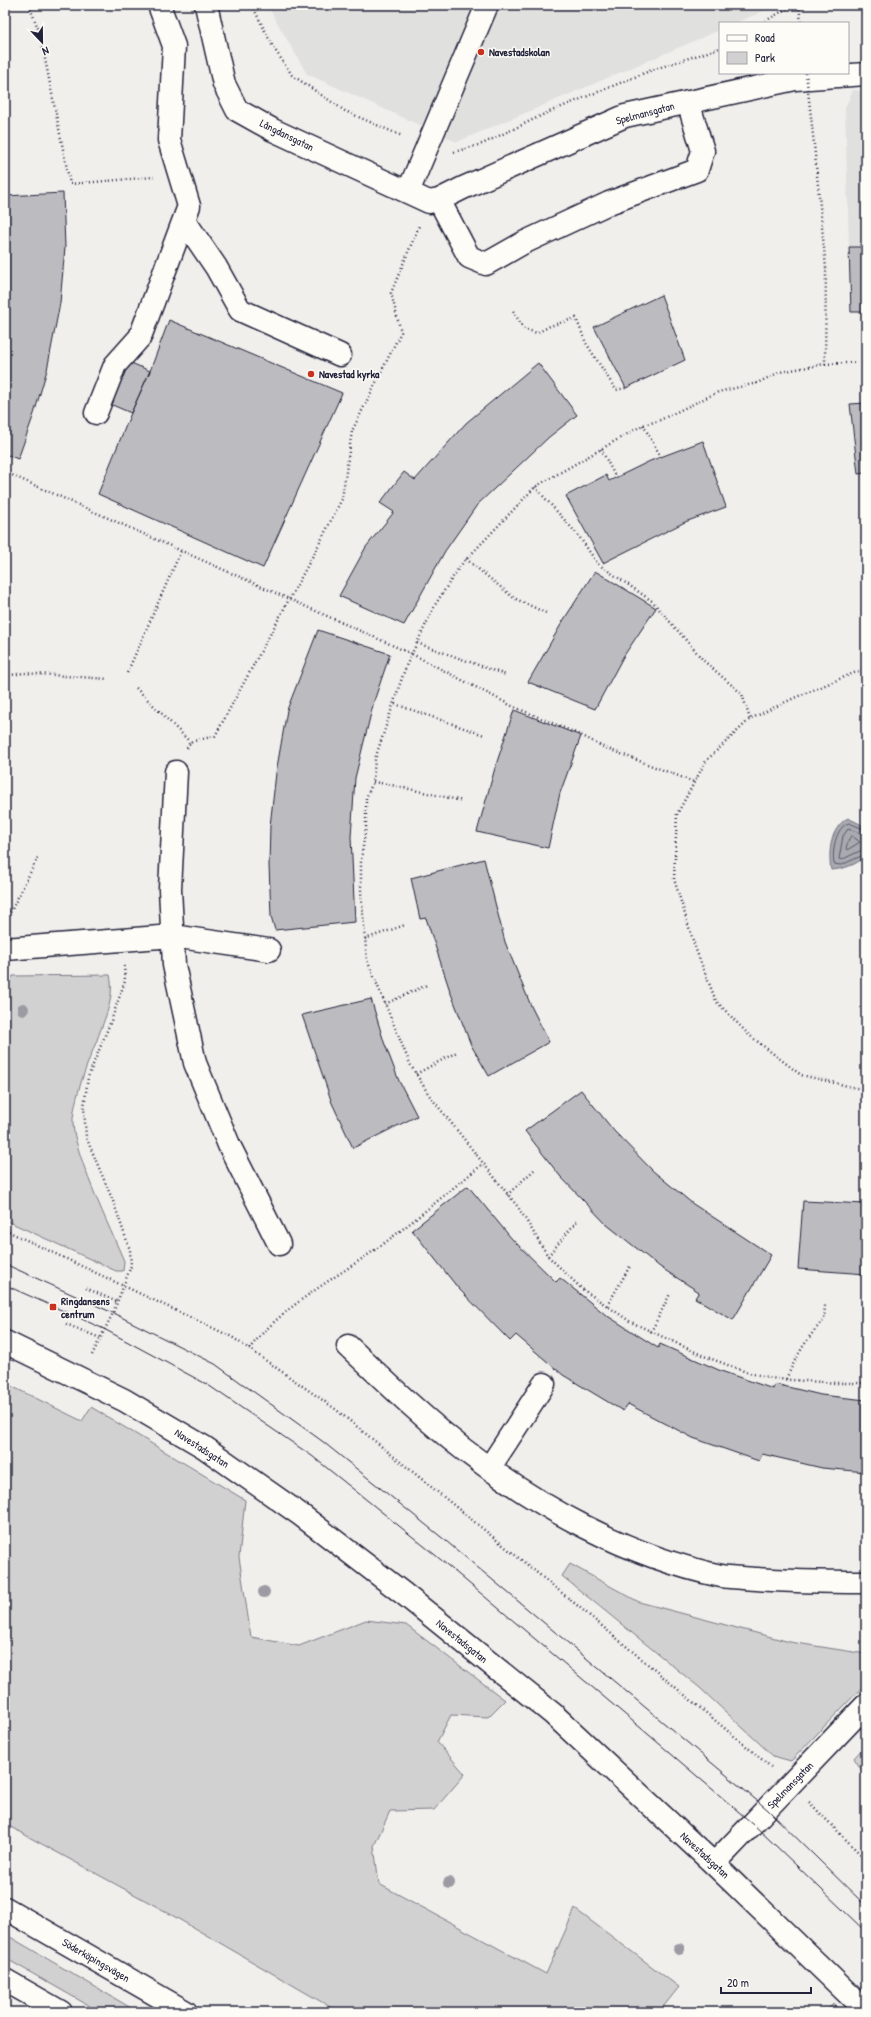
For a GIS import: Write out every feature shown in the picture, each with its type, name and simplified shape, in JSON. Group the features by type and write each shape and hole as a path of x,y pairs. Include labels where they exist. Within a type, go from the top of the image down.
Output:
{"main road":[{"path":"96,413 115,365 140,337 189,206 169,140 174,46 159,5"},
{"name":"Långdansgatan","path":"206,5 224,84 237,110 273,130 408,192 434,201"},
{"path":"408,192 426,146 487,5"},
{"name":"Spelmansgatan","path":"434,201 625,116 796,80 866,74"},
{"path":"434,201 469,257 486,264 523,244 609,203 697,170 703,151 688,102"},
{"path":"184,220 216,267 240,310 340,355"},
{"path":"176,772 170,889 174,965 195,1063 229,1145 279,1244"},
{"path":"5,949 173,936 269,950"},
{"name":"Navestadsgatan","path":"5,1342 124,1400 204,1447 301,1515 404,1594 552,1714 714,1864 866,2011"},
{"path":"348,1346 411,1405 463,1449 536,1500 619,1544 672,1562 722,1576 806,1583 866,1582"},
{"path":"490,1467 544,1384"},
{"name":"Spelmansgatan","path":"714,1864 866,1705"},
{"name":"Söderköpingsvägen","path":"5,1908 186,2012"},
{"path":"5,1980 61,2012"}],"path":[{"path":"29,5 40,34 70,184 180,175"},
{"path":"764,22 793,5"},
{"path":"799,5 801,22"},
{"path":"806,74 826,268 825,364"},
{"path":"190,742 215,736 342,499 352,432 401,332 391,293 434,201"},
{"path":"512,311 524,329 537,333 550,326 576,318 586,343 616,390 626,388"},
{"path":"866,362 825,364 780,372 757,383 718,392 643,426 535,487 460,566 435,605 417,643 375,759 373,782 366,798 366,827 361,860 361,892 367,960 410,1064 429,1095 518,1207 548,1256 582,1289 631,1322 704,1356 749,1373 786,1379 836,1383 866,1383"},
{"path":"643,426 661,457"},
{"path":"601,449 616,478"},
{"path":"5,472 412,654 512,706 583,736 604,747 694,782"},
{"path":"535,487 578,535 598,564 652,601 704,661 742,694 750,719"},
{"path":"128,673 181,551"},
{"path":"466,559 514,598 548,614"},
{"path":"417,643 506,675"},
{"path":"866,668 794,698 750,719 706,762 677,814 674,879 696,950 716,1002 749,1035 801,1075 861,1089 866,1088"},
{"path":"5,676 24,673 108,679"},
{"path":"136,688 190,742"},
{"path":"395,704 484,735"},
{"path":"176,772 190,742"},
{"path":"373,782 463,800"},
{"path":"5,923 39,855"},
{"path":"365,940 405,925"},
{"path":"124,940 124,981 111,1021 88,1077 84,1107 86,1137 113,1201 130,1250 131,1266 124,1285"},
{"path":"385,1004 427,985"},
{"path":"416,1074 457,1052"},
{"path":"249,1349 262,1332 291,1306 383,1244 483,1164"},
{"path":"507,1194 535,1169"},
{"path":"548,1256 577,1221"},
{"path":"5,1230 232,1337 334,1408 578,1606 791,1784 866,1860"},
{"path":"607,1306 630,1266"},
{"path":"86,1288 117,1302"},
{"path":"651,1332 670,1294"},
{"path":"786,1379 802,1345 824,1320 825,1304"},
{"path":"66,1324 100,1338"}],"shaded area":[{"name":"Navestadskolan","path":"267,5 778,5 737,22 719,22 719,30 457,142 307,74"},
{"path":"853,90 866,91 866,247 849,247 845,108"}],"green space":[{"path":"110,975 111,992 108,1008 82,1078 74,1108 73,1118 78,1148 93,1189 124,1261 123,1271 116,1271 5,1220 5,990 13,976"},
{"path":"5,1383 82,1421 91,1407 245,1500 239,1557 251,1637 299,1646 366,1620 406,1625 505,1700 488,1717 451,1715 437,1742 465,1774 434,1810 390,1811 374,1846 379,1884 546,1974 575,1909 679,1987 659,2012 339,2012 163,1910 5,1824"},
{"path":"570,1564 639,1602 790,1642 866,1654 866,1683 791,1761 773,1756 700,1688 562,1576"},
{"path":"866,1745 866,1777 854,1758"},
{"path":"5,1934 137,2012 100,2012 5,1958"},
{"path":"833,2004 841,2012 825,2012"}],"water":[{"path":"848,818 866,827 866,856 850,866 831,870 830,848 834,834 842,822"}],"building":[{"path":"63,193 65,247 60,303 47,370 34,414 18,459 5,454 5,196"},
{"path":"849,247 866,247 866,312 851,312"},
{"path":"661,295 685,360 626,388 594,327"},
{"path":"169,320 342,393 263,568 98,494 150,371"},
{"path":"129,362 150,371 131,413 110,404"},
{"path":"538,363 577,415 549,437 477,505 445,551 404,625 339,596 366,547 394,512 380,503 404,472 415,480 466,423"},
{"path":"866,403 866,473 858,474 850,404"},
{"path":"703,441 726,507 685,522 603,563 566,496 606,475 609,481 650,461"},
{"path":"595,571 656,608 623,657 595,709 528,682 563,621"},
{"path":"318,630 390,654 374,701 355,778 351,837 355,922 275,930 271,916 269,865 270,826 276,773 287,710"},
{"path":"514,710 581,736 560,793 548,848 477,832 495,768"},
{"path":"484,859 505,942 531,1006 549,1042 489,1076 471,1045 450,991 426,918 420,919 411,878"},
{"path":"371,999 384,1042 399,1081 417,1116 353,1148 332,1103 302,1015"},
{"path":"581,1090 614,1131 653,1171 693,1204 771,1255 733,1320 695,1298 699,1292 660,1267 606,1224 560,1176 525,1131"},
{"path":"468,1186 512,1239 556,1282 560,1278 606,1315 658,1348 660,1344 721,1371 773,1389 775,1384 821,1395 866,1400 866,1472 822,1468 762,1454 759,1461 693,1438 628,1404 623,1411 563,1375 516,1335 510,1341 458,1288 412,1230"},
{"path":"803,1201 866,1204 866,1274 798,1269"}],"tram line":[{"path":"5,1264 113,1313 215,1364 322,1441 446,1541 767,1809 866,1906"},
{"path":"5,1285 104,1329 208,1385 312,1456 434,1554 753,1824 866,1932"}],"place":[{"name":"Navestadskolan","path":"481,52"},
{"name":"Navestad kyrka","path":"311,374"},
{"name":"Ringdansens centrum","path":"53,1307"}]}
